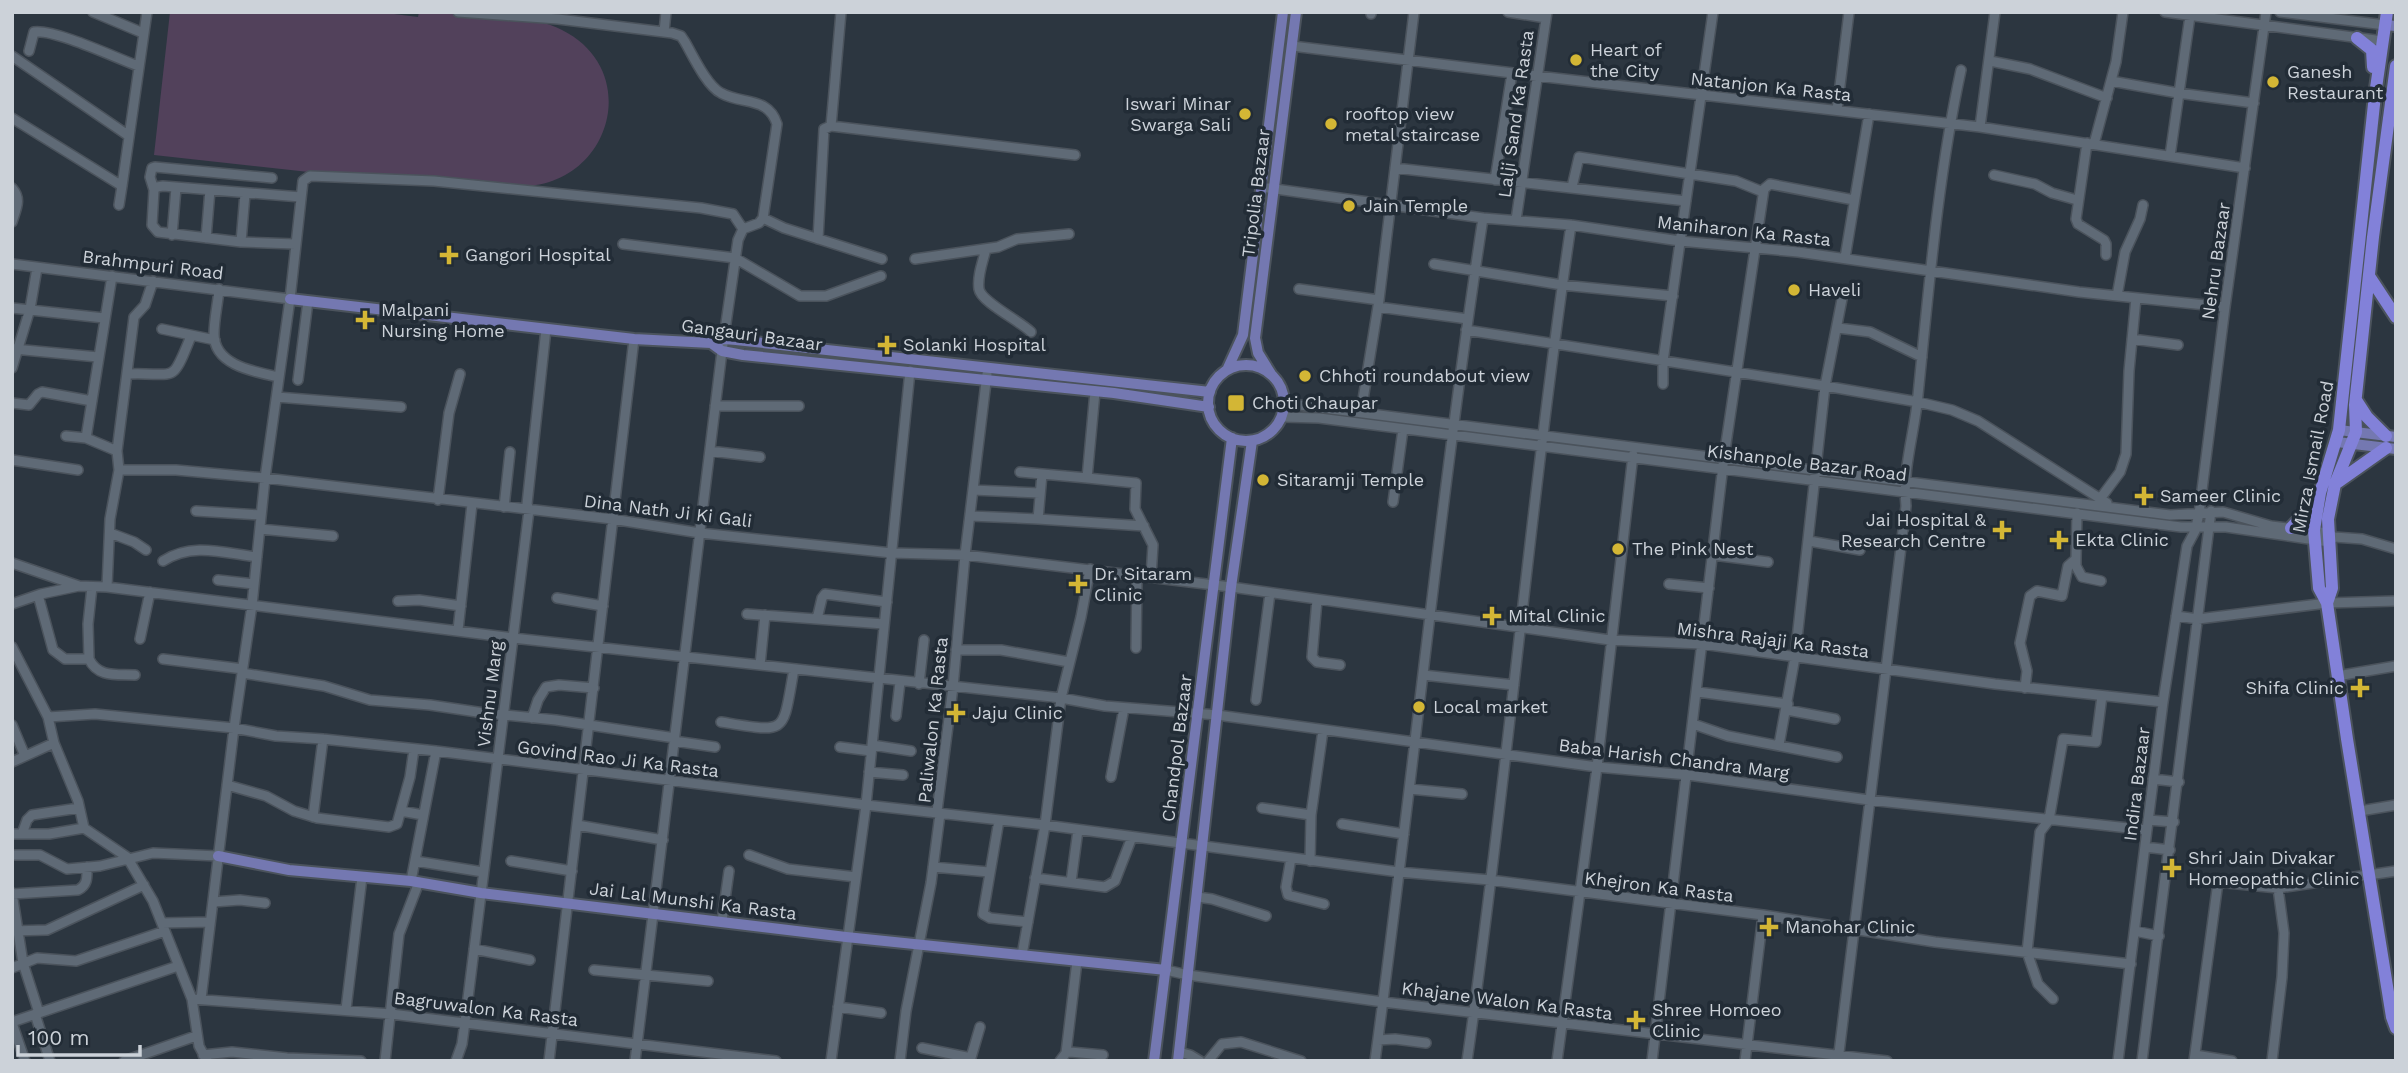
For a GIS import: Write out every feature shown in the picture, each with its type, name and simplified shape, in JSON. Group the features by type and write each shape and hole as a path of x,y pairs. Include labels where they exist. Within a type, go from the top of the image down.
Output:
{"highway":[{"name":"Mirza Ismail Road","path":"2389,21 2389,42 2375,95 2338,436 2320,493 2314,536 2319,588 2327,603 2392,1017 2396,1028"},
{"path":"2357,38 2372,50 2375,95"},
{"name":"Mirza Ismail Road","path":"2327,603 2332,588 2328,519 2335,484 2354,438 2373,237 2396,66"},
{"path":"2354,275 2370,276 2396,317"},
{"path":"2335,484 2391,443 2367,417 2356,399"},
{"path":"2291,528 2308,512 2320,493"}],"main road":[{"name":"Tripolia Bazaar","path":"1227,370 1243,335 1283,12"},
{"name":"Tripolia Bazaar","path":"1271,374 1255,346 1296,12"},
{"name":"Gangauri Bazaar","path":"290,299 634,339 711,343 986,381 1095,391 1209,407"},
{"path":"723,345 988,367 1210,393"},
{"path":"1250,365 1261,368 1271,374 1283,392 1282,417 1268,434 1252,441 1232,438 1214,424 1209,407 1210,393 1217,378 1227,370 1250,365"},
{"path":"2338,436 2391,443"},
{"name":"Chandpol Bazaar","path":"1154,1061 1232,438"},
{"name":"Chandpol Bazaar","path":"1178,1056 1231,587 1252,441"},
{"name":"Jai Lal Munshi Ka Rasta","path":"218,856 289,870 415,881 568,904 846,937 1166,970"}],"street":[{"path":"93,12 143,33"},
{"path":"119,205 147,12"},
{"path":"458,12 558,19 681,36 713,87 721,94 766,106 774,113 777,124 763,218 759,223 743,229 735,258 635,1061"},
{"path":"664,32 666,12"},
{"path":"831,126 841,12"},
{"path":"1361,412 1378,303 1414,12"},
{"path":"1508,12 1547,15"},
{"path":"1663,384 1663,361 1713,12"},
{"path":"1837,110 1849,12"},
{"path":"1980,127 1995,12"},
{"path":"2106,255 2104,240 2078,224 2077,200 2091,144 2112,81 2123,12"},
{"path":"2165,12 2389,42"},
{"name":"Nehru Bazaar","path":"2199,514 2266,12"},
{"path":"2280,12 2389,21"},
{"name":"Lalji Sand Ka Rasta","path":"1516,220 1547,15"},
{"path":"2169,156 2190,16"},
{"path":"29,51 34,32 38,31 138,66"},
{"name":"Natanjon Ka Rasta","path":"1292,46 1949,123 2245,168"},
{"path":"12,56 129,136"},
{"path":"1990,61 2030,69 2107,98"},
{"path":"1838,1058 1906,506 1905,486 1918,402 1949,123 1961,70"},
{"path":"1495,180 1512,73"},
{"path":"2112,81 2254,103"},
{"path":"1844,258 1869,114"},
{"path":"12,118 122,186"},
{"path":"818,239 824,128 831,126 1075,155"},
{"path":"1572,187 1579,157 1736,181 1763,192"},
{"path":"272,178 162,166 152,168 152,225 158,232 172,235 295,244"},
{"path":"1395,168 1686,201"},
{"path":"1994,175 2035,184 2052,193 2077,200"},
{"path":"361,1061 287,1058 232,1052 205,1058 196,1036 196,999 210,922 252,605 265,478 303,181 310,176 435,181 724,211 733,214 743,229"},
{"path":"1652,1061 1724,457 1763,192 1765,186 1770,184 1854,200"},
{"path":"154,190 157,187 301,197"},
{"name":"Maniharon Ka Rasta","path":"1261,187 1391,203 1483,218 1571,225 1680,241 1844,258 2117,296 2225,307"},
{"path":"12,188 18,197 18,206 12,222"},
{"path":"172,235 176,188"},
{"path":"206,238 210,190"},
{"path":"241,242 245,194"},
{"path":"2117,296 2125,253 2140,219 2143,205"},
{"path":"763,218 784,228 882,259"},
{"path":"1375,1061 1416,742 1429,615 1483,218"},
{"path":"1467,1061 1571,225"},
{"path":"915,260 998,247 1017,239 1069,234"},
{"path":"623,244 735,258 800,296 826,296 880,276"},
{"path":"986,249 979,278 980,293 984,299 1021,322 1031,332"},
{"name":"Brahmpuri Road","path":"12,264 290,299"},
{"path":"1434,264 1562,285 1673,296"},
{"path":"12,368 15,349 30,309 37,268"},
{"path":"86,438 112,276"},
{"path":"107,587 110,533 119,470 117,451 134,317 145,305 153,281"},
{"path":"219,289 215,340 226,359 247,370 279,377"},
{"path":"1299,289 1468,319"},
{"path":"2100,499 2120,472 2126,454 2136,298"},
{"path":"1779,745 1795,657 1818,470 1825,386 1842,299"},
{"path":"298,380 308,301"},
{"path":"12,308 104,318"},
{"path":"1838,328 1870,332 1922,357"},
{"path":"162,329 215,340"},
{"name":"Vishnu Marg","path":"456,1061 466,1022 529,510 527,504 546,329"},
{"path":"1466,330 1825,386 1952,410 1978,421 2111,506"},
{"path":"128,374 166,376 174,373 191,336"},
{"path":"549,1061 634,339"},
{"path":"2132,339 2178,345"},
{"path":"15,349 98,357"},
{"name":"Paliwalon Ka Rasta","path":"900,1061 940,814 937,811 988,367"},
{"path":"831,1061 866,805 910,371"},
{"path":"438,500 449,413 460,374"},
{"path":"1087,478 1095,391"},
{"path":"12,403 29,405 34,397 42,392 92,401"},
{"path":"276,397 401,407"},
{"path":"1284,402 1634,448 1724,457 1905,486 2111,506 2170,515 2211,511 2291,528 2314,536"},
{"path":"716,406 799,406"},
{"name":"Kishanpole Bazar Road","path":"1282,417 1319,418 1816,481 1905,486 2181,527 2210,526 2362,539 2396,549"},
{"path":"1393,502 1403,429"},
{"path":"66,436 86,438 117,451"},
{"path":"1557,1061 1597,767 1634,448"},
{"path":"710,451 760,457"},
{"path":"504,508 510,452"},
{"path":"12,460 78,470"},
{"name":"Dina Nath Ji Ki Gali","path":"119,470 176,470 265,478 612,519 700,533 892,553 965,555 1213,585"},
{"path":"1020,472 1136,483 1134,504 1153,545 1151,577"},
{"path":"1038,520 1042,474"},
{"path":"973,491 1040,493"},
{"path":"458,630 472,504"},
{"path":"197,511 261,515"},
{"path":"2142,1061 2211,511"},
{"path":"2077,513 2076,566 2082,577 2101,581"},
{"name":"Indira Bazaar","path":"2118,1061 2163,702 2187,546 2199,514"},
{"path":"970,516 1144,526"},
{"path":"260,529 333,536"},
{"path":"110,533 134,542 146,550"},
{"path":"1809,541 1860,550"},
{"path":"163,561 175,553 197,549 257,557"},
{"path":"1713,555 1768,562"},
{"path":"2025,688 2027,671 2020,643 2029,596 2037,591 2062,596 2068,566 2076,559"},
{"path":"12,563 79,586"},
{"path":"1022,955 1045,825 1061,698 1090,569"},
{"path":"1136,648 1137,575"},
{"path":"218,580 254,584"},
{"path":"1669,584 1709,589"},
{"name":"Mishra Rajaji Ka Rasta","path":"1213,585 1610,640 1702,643 2025,688 2163,702"},
{"path":"12,604 79,586"},
{"name":"Baba Harish Chandra Marg","path":"79,586 150,592 513,638 1061,698 1124,708 1217,715 1597,767 1688,775 1869,800 2147,830"},
{"path":"92,587 88,624 89,659 96,671 135,676"},
{"path":"140,639 150,592"},
{"path":"1256,700 1270,593"},
{"path":"817,619 825,594 887,602"},
{"path":"38,595 53,650 65,659 89,659"},
{"path":"556,598 603,606"},
{"path":"398,601 419,600 461,606"},
{"path":"1317,600 1312,657 1317,662 1339,665"},
{"path":"2176,616 2198,619 2327,603 2396,601"},
{"path":"747,614 884,624"},
{"path":"760,664 765,615"},
{"path":"919,684 924,640"},
{"path":"13,649 48,717 54,743 84,828 127,858 153,901 178,966 196,999"},
{"path":"956,650 1002,650 1069,662"},
{"path":"163,659 324,686 370,700 532,718 715,747"},
{"path":"2337,676 2396,666"},
{"path":"721,722 766,730 778,727 787,711 794,669"},
{"path":"1423,675 1514,685"},
{"path":"896,716 900,682"},
{"path":"532,718 537,700 546,687 559,685 594,688"},
{"path":"1698,692 1788,707 1835,719"},
{"path":"2053,999 2038,984 2027,952 2040,832 2049,820 2063,739 2096,742 2102,696"},
{"path":"1111,777 1124,708"},
{"name":"Govind Rao Ji Ka Rasta","path":"48,717 95,714 234,728 276,736 436,751 1183,844"},
{"path":"1693,724 1728,736 1837,757"},
{"path":"12,725 25,756"},
{"path":"1310,860 1311,815 1323,730"},
{"path":"313,817 323,739"},
{"path":"12,762 54,743"},
{"path":"840,747 911,751"},
{"path":"227,785 265,796 294,811 313,817 389,827 397,824 414,749"},
{"path":"385,1061 399,934 415,881 415,861 436,751"},
{"path":"869,772 903,775"},
{"path":"2153,779 2179,782"},
{"path":"1410,789 1462,794"},
{"path":"2360,811 2396,805"},
{"path":"17,834 32,815 79,808"},
{"path":"1262,808 1311,815"},
{"path":"401,811 423,815"},
{"path":"999,820 983,906 985,917 1028,922"},
{"path":"2148,820 2174,822"},
{"path":"1342,824 1404,834"},
{"path":"577,825 663,840"},
{"path":"17,834 49,834 84,828"},
{"path":"1071,882 1078,830"},
{"path":"1035,878 1105,887 1111,885 1132,837"},
{"name":"Khejron Ka Rasta","path":"1183,844 1399,872 1490,880 1580,894 1763,915 2131,964"},
{"path":"2145,847 2170,850"},
{"path":"15,855 40,855 67,869 153,853 218,856"},
{"path":"749,855 788,869 856,877"},
{"path":"1291,858 1286,887 1288,895 1324,904"},
{"path":"415,861 483,872"},
{"path":"511,861 572,871"},
{"path":"50,1061 15,932 12,894 78,890 87,880 87,867"},
{"path":"933,867 989,872"},
{"path":"722,921 729,871"},
{"path":"2232,1061 2195,1058 2218,882 2278,888 2396,871"},
{"path":"346,1009 362,877"},
{"path":"15,932 38,931 64,923 144,885"},
{"path":"2272,1061 2282,977 2284,933 2278,888"},
{"path":"1197,897 1266,916"},
{"path":"212,902 240,900 265,903"},
{"path":"1745,1061 1763,915"},
{"path":"12,968 37,958 76,961 163,927 210,922"},
{"path":"2135,931 2159,936"},
{"path":"474,949 530,960"},
{"path":"1077,961 1063,1057 1103,1055"},
{"path":"25,1061 12,1022 178,966"},
{"path":"594,970 708,981"},
{"name":"Khajane Walon Ka Rasta","path":"1166,970 1383,1002 1656,1035 1747,1043 1838,1058 1887,1061"},
{"name":"Bagruwalon Ka Rasta","path":"196,999 346,1009 637,1042 716,1057 776,1061"},
{"path":"838,1007 881,1013"},
{"path":"922,1048 970,1059 981,1027"},
{"path":"124,1061 196,1036"},
{"path":"1378,1040 1395,1038 1426,1043"},
{"path":"1208,1061 1222,1044 1234,1042 1301,1061"},
{"path":"1178,1056 1190,1055 1200,1061"}],"shaded area":[{"path":"170,12 378,12 418,17 419,12 453,12 513,17 548,24 562,30 588,49 603,73 609,100 605,126 593,151 573,170 545,183 512,186 510,194 154,155"}],"place":[{"name":"Heart of the City","path":"1576,60"},
{"name":"Ganesh Restaurant","path":"2273,82"},
{"name":"Iswari Minar Swarga Sali","path":"1245,114"},
{"name":"rooftop view metal staircase","path":"1331,124"},
{"name":"Jain Temple","path":"1349,206"},
{"name":"Gangori Hospital","path":"449,255"},
{"name":"Haveli","path":"1794,290"},
{"name":"Malpani Nursing Home","path":"365,320"},
{"name":"Solanki Hospital","path":"887,345"},
{"name":"Chhoti roundabout view","path":"1305,376"},
{"name":"Choti Chaupar","path":"1236,403"},
{"name":"Sitaramji Temple","path":"1263,480"},
{"name":"Sameer Clinic","path":"2144,496"},
{"name":"Jai Hospital & Research Centre","path":"2002,530"},
{"name":"Ekta Clinic","path":"2059,540"},
{"name":"The Pink Nest","path":"1618,549"},
{"name":"Dr. Sitaram Clinic","path":"1078,584"},
{"name":"Mital Clinic","path":"1492,616"},
{"name":"Shifa Clinic","path":"2360,688"},
{"name":"Local market","path":"1419,707"},
{"name":"Jaju Clinic","path":"956,713"},
{"name":"Shri Jain Divakar Homeopathic Clinic","path":"2172,868"},
{"name":"Manohar Clinic","path":"1769,927"},
{"name":"Shree Homoeo Clinic","path":"1636,1020"}]}
